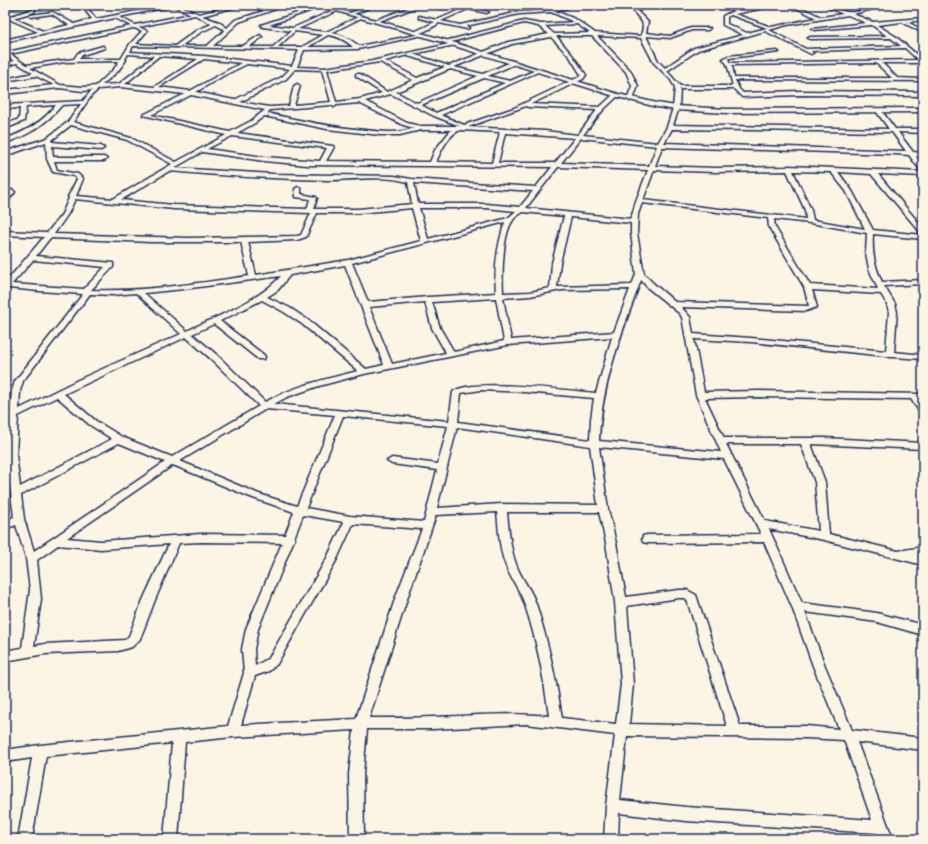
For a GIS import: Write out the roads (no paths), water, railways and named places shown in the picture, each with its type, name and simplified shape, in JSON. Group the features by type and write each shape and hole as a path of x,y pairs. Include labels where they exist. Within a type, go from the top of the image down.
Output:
{"street":[{"path":"5,7 52,5"},
{"path":"83,5 95,20"},
{"path":"148,5 158,8"},
{"path":"5,41 95,20 175,5 198,14 227,29"},
{"path":"6,54 241,5"},
{"path":"250,5 267,10"},
{"path":"209,47 227,29 241,19 285,5"},
{"path":"350,14 374,5"},
{"path":"375,21 420,5"},
{"path":"424,5 444,8 450,5"},
{"path":"414,33 439,22 441,19 466,7 474,5"},
{"path":"462,26 526,11 550,11 575,5"},
{"path":"611,839 613,806 627,684 621,602 611,543 603,509 594,444 595,419 599,396 617,334 640,274 634,233 634,221 639,201 660,145 670,127 676,108 678,87 665,70 656,62 643,35 647,25 646,21 635,10 651,5"},
{"path":"747,35 725,25 724,19 729,13 776,5"},
{"path":"793,5 819,18"},
{"path":"825,5 873,24 893,37 923,62"},
{"path":"863,5 872,8"},
{"path":"665,70 696,49 770,28 819,18 849,14 886,5"},
{"path":"7,19 33,11 38,6"},
{"path":"358,48 343,37 326,33 262,26 320,6 450,43 616,95 676,108 727,111 923,110"},
{"path":"466,7 486,12"},
{"path":"274,48 292,30 336,10"},
{"path":"550,11 578,23 590,31 592,35 628,72 635,86 630,99"},
{"path":"31,16 54,13 73,25"},
{"path":"729,13 770,28"},
{"path":"6,283 14,277 65,214 80,179 79,177 55,171 50,158 50,141 70,123 84,102 116,70 124,60 132,45 145,31 115,16"},
{"path":"235,102 278,81 294,68 302,49 326,33 360,17"},
{"path":"420,17 482,32"},
{"path":"7,19 42,32"},
{"path":"814,29 923,19"},
{"path":"903,21 923,32"},
{"path":"128,53 159,54 294,68 324,69 409,54 450,43 482,32 524,22 540,25 578,23"},
{"path":"176,47 198,31 217,23"},
{"path":"79,24 86,27"},
{"path":"432,164 445,140 450,134 462,127 527,104 581,78 583,73 554,36 540,25"},
{"path":"5,92 59,86 83,89 120,85 191,93 269,109 334,105 360,101 389,93 448,67 514,42 554,36 643,35 670,37 691,28 708,29"},
{"path":"765,30 806,50 824,62"},
{"path":"93,31 99,34"},
{"path":"132,45 302,49 358,48 421,35"},
{"path":"245,47 260,36"},
{"path":"668,44 670,37"},
{"path":"810,38 893,37"},
{"path":"76,60 80,54 104,46"},
{"path":"806,50 906,47"},
{"path":"777,52 728,57 725,59 729,64 733,79 740,94 923,94"},
{"path":"6,54 25,68 59,86"},
{"path":"120,85 159,54"},
{"path":"409,54 448,67 510,83"},
{"path":"154,88 204,58"},
{"path":"25,68 54,62 76,60 124,60"},
{"path":"380,60 417,80"},
{"path":"5,65 17,62"},
{"path":"247,62 191,93 146,115 230,134 331,147 322,163"},
{"path":"878,62 895,79"},
{"path":"729,64 923,62"},
{"path":"416,105 513,63"},
{"path":"324,69 334,105"},
{"path":"436,115 538,71"},
{"path":"5,80 38,74"},
{"path":"358,75 389,93 462,127"},
{"path":"733,79 923,80"},
{"path":"291,108 297,86"},
{"path":"678,87 737,88"},
{"path":"6,283 87,292 113,293 184,287 288,273 348,262 510,219 522,209 559,165 601,109 616,95"},
{"path":"360,101 405,124 420,128 462,127 581,136 660,145 826,150 923,155"},
{"path":"5,107 84,102"},
{"path":"5,141 25,134 49,117 61,103"},
{"path":"527,104 601,109"},
{"path":"5,127 22,120 23,106"},
{"path":"115,201 264,114 269,109"},
{"path":"879,111 923,170"},
{"path":"264,114 296,122 340,130 404,134 420,128"},
{"path":"70,123 130,139 176,164"},
{"path":"670,127 923,131"},
{"path":"494,165 503,131"},
{"path":"5,154 50,141 102,148"},
{"path":"201,150 264,160 322,163 559,165 715,170 789,168 923,174"},
{"path":"50,158 104,159"},
{"path":"789,168 808,210 810,221"},
{"path":"170,169 246,176 355,179 399,178 412,181 538,189"},
{"path":"833,170 849,191 870,232 869,253 883,292 891,304 893,312 890,355"},
{"path":"873,172 923,232"},
{"path":"412,181 415,206 425,242"},
{"path":"5,234 82,238 244,240 302,237 304,236 312,211 314,198 298,196 298,189"},
{"path":"5,201 12,192"},
{"path":"71,197 174,207 312,211 358,211 415,206 486,206 634,221"},
{"path":"639,201 810,221 870,232 923,237"},
{"path":"553,290 556,263 568,214"},
{"path":"675,304 811,309 813,307 813,303 808,287 772,227 771,217"},
{"path":"508,343 499,295 498,270 505,230 510,219"},
{"path":"244,240 253,278"},
{"path":"27,652 35,599 31,558 19,519 17,494 8,445 9,416 19,381 87,292 110,265 30,258"},
{"path":"348,262 389,368"},
{"path":"9,416 188,334 262,297 275,288 288,273"},
{"path":"613,806 884,833 848,735 819,666 798,607 768,538 727,456 700,395 686,317 675,304 651,286 640,274"},
{"path":"880,284 923,282"},
{"path":"808,287 883,292"},
{"path":"365,305 428,299 530,294 553,290 635,288"},
{"path":"138,291 160,312 214,357 264,406 453,424 594,444 727,456"},
{"path":"262,297 287,310 305,322 364,372"},
{"path":"428,299 431,319 451,354"},
{"path":"214,320 261,357"},
{"path":"31,558 174,461 284,395 316,384 364,372 508,343 617,334"},
{"path":"689,336 751,340 890,355 923,357"},
{"path":"357,839 356,774 361,724 401,599 428,526 453,424 457,392 460,389 466,388 532,390 599,396"},
{"path":"59,394 93,424 119,439 256,496 301,511 350,520 428,526"},
{"path":"700,395 923,397"},
{"path":"913,396 923,411"},
{"path":"233,731 250,673 248,649 252,629 290,539 340,413"},
{"path":"17,494 119,439"},
{"path":"721,442 805,441 923,446"},
{"path":"805,441 820,482 824,536"},
{"path":"392,461 443,468"},
{"path":"432,512 502,508 603,509"},
{"path":"502,508 505,547 512,568 532,607 550,679 556,723"},
{"path":"5,525 19,519"},
{"path":"250,673 265,667 273,661 332,560 350,520"},
{"path":"760,524 824,536 923,561"},
{"path":"55,541 101,545 201,538 290,539"},
{"path":"647,539 768,538"},
{"path":"5,656 45,649 118,646 128,644 134,639 149,600 176,539"},
{"path":"897,555 923,551"},
{"path":"621,602 679,594 687,594 692,598 735,731"},
{"path":"798,607 891,620 923,630"},
{"path":"5,756 233,731 361,724 433,723 504,719 526,719 622,730 806,732 848,735 923,744"},
{"path":"171,839 179,736"},
{"path":"25,839 40,751"}]}
